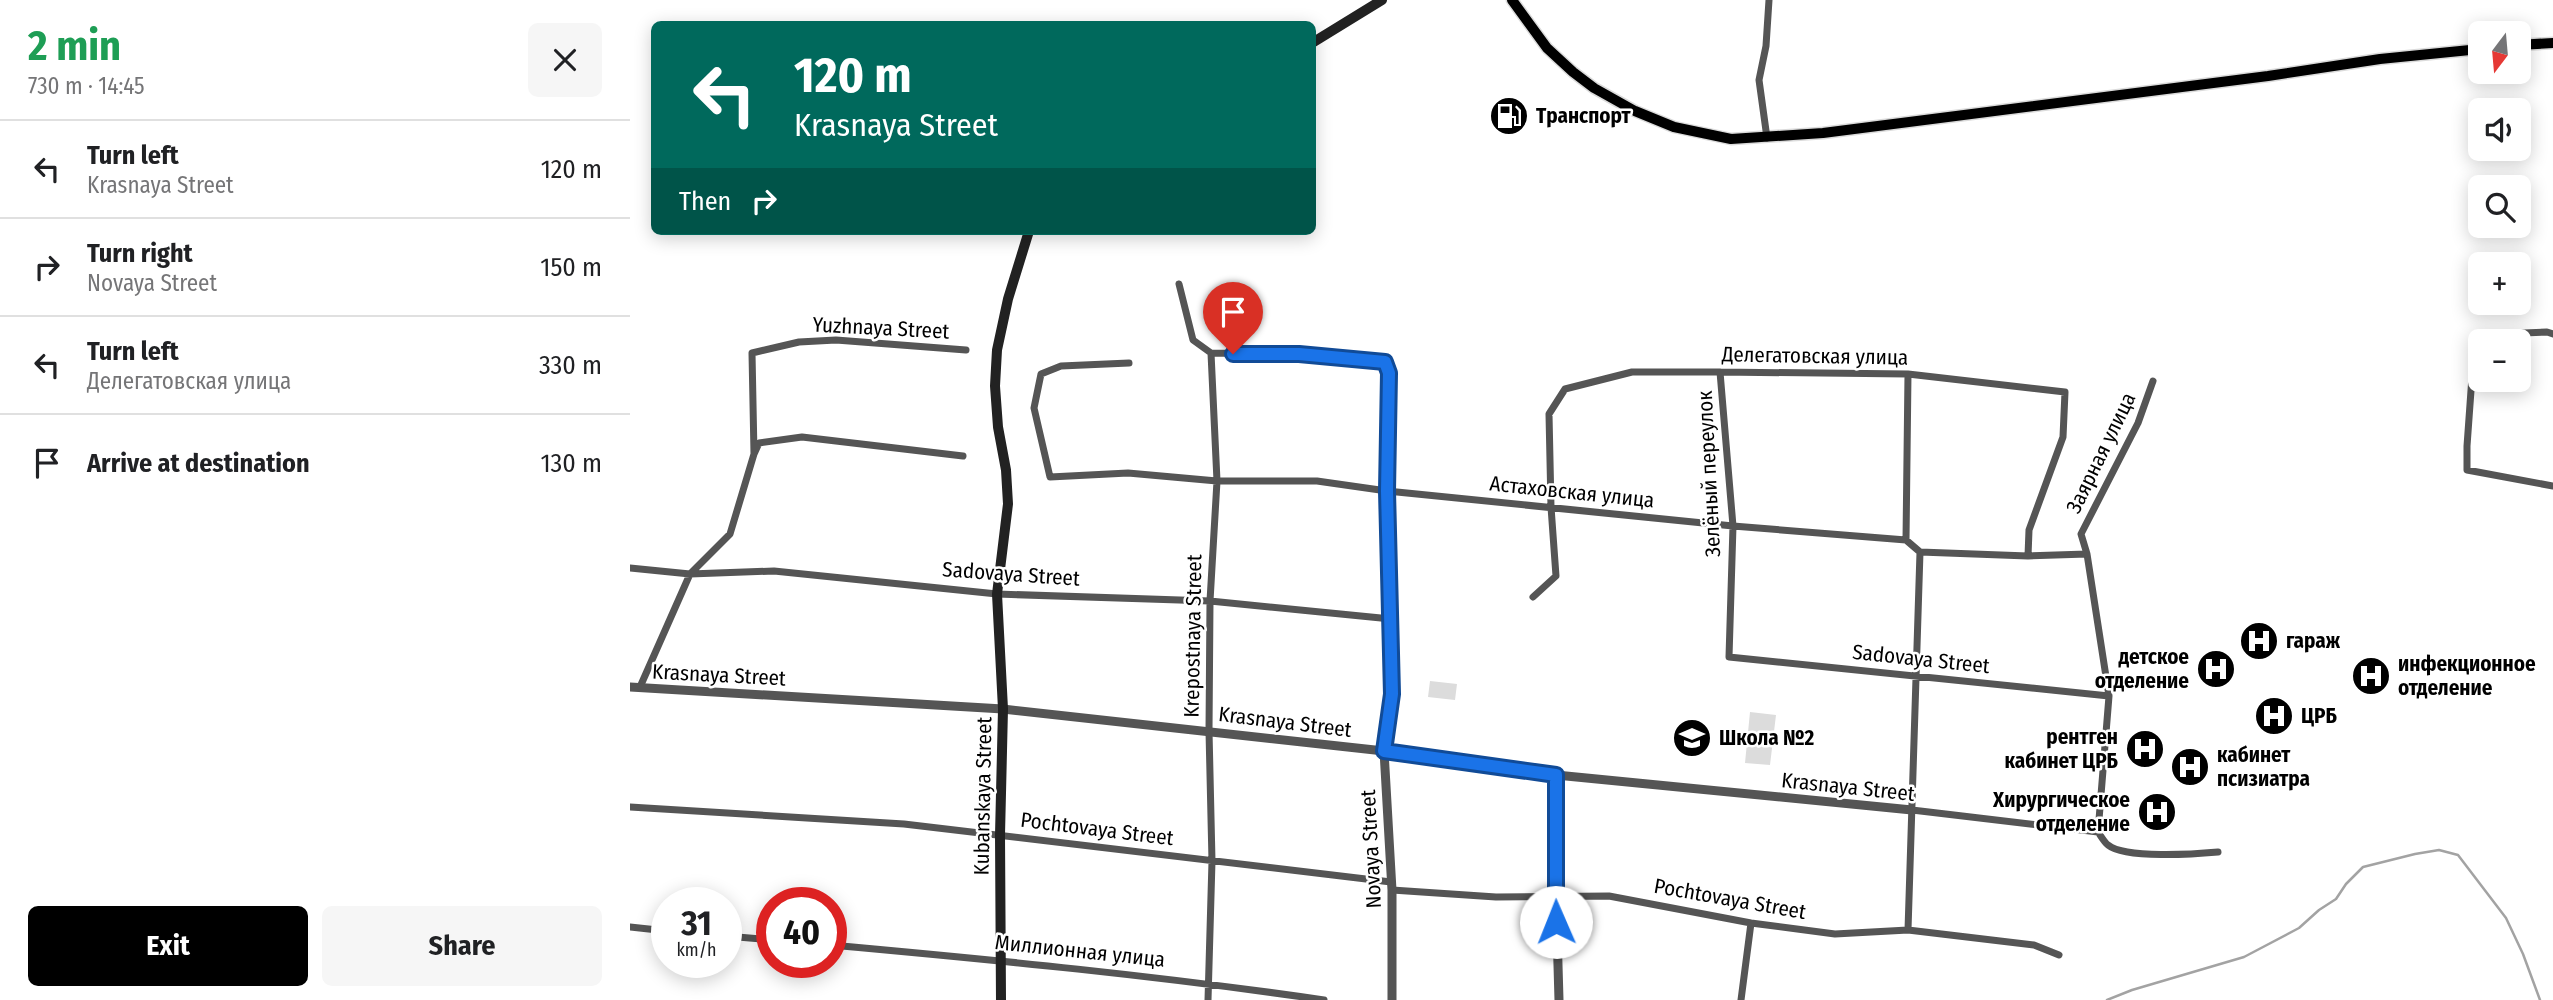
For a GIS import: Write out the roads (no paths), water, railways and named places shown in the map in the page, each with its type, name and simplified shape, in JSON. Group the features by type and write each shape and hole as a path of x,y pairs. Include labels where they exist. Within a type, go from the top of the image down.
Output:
{"main road":[{"path":"1316,41 1382,0"},
{"path":"1512,0 1547,48 1594,88 1635,111 1674,127 1731,139 1767,139 2241,80 2380,59 2468,50"},
{"path":"2531,44 2553,43"},
{"name":"Kubanskaya Street","path":"1001,1000 1000,835 1003,709 997,594 1008,503 996,400 997,350 1008,299 1028,235"}],"street":[{"path":"1767,139 1759,80 1766,46 1769,0"},
{"path":"1180,284 1193,340 1211,353"},
{"path":"2553,334 2475,335 2467,446 2467,470 2553,486"},
{"name":"Yuzhnaya Street","path":"754,454 752,353 799,342 836,340 966,350"},
{"name":"Novaya Street","path":"1211,353 1299,354 1385,362 1389,373 1387,491 1392,694 1384,751 1392,886 1392,1000"},
{"name":"Krepostnaya Street","path":"1208,1000 1212,861 1210,601 1217,481 1211,353"},
{"name":"Астаховская улица","path":"1129,363 1061,366 1041,374 1034,408 1050,477 1128,473 1217,481 1317,481 1387,491 1733,526 1906,540"},
{"name":"Делегатовская улица","path":"1551,507 1549,414 1564,389 1632,372 1908,374 2065,392"},
{"name":"Зелёный переулок","path":"1720,372 1733,526 1729,657"},
{"path":"1908,374 1906,540 1920,552 2028,556 2087,554"},
{"name":"Заярная улица","path":"2098,832 2109,696 2087,554 2081,534 2138,423 2153,381"},
{"name":"Заярная улица","path":"2028,556 2029,530 2063,437 2065,392"},
{"path":"635,687 690,574 730,534 759,443 802,437 963,456"},
{"path":"1533,597 1556,576 1551,507"},
{"path":"1908,930 1920,552"},
{"name":"Sadovaya Street","path":"630,568 690,574 774,571 997,594 1210,601 1391,619"},
{"name":"Sadovaya Street","path":"1729,657 2109,696"},
{"name":"Krasnaya Street","path":"635,687 1003,709 1384,751 1556,775 1912,810 2098,832 2108,845 2119,850 2186,856 2218,852"},
{"path":"1556,775 1559,1000"},
{"name":"Pochtovaya Street","path":"630,807 904,824 1496,897 1609,896 1751,923 1835,934 1908,930 2034,945 2059,954"},
{"path":"1741,1000 1751,923"},
{"path":"630,928 651,930"},
{"name":"Миллионная улица","path":"847,946 1207,983 1324,1000"}],"waterway":[{"path":"2107,1000 2244,957 2299,928 2336,899 2363,867 2439,850 2458,855 2506,918 2540,1000"}],"place":[{"name":"Транспорт","path":"1509,116"},
{"name":"гараж","path":"2259,641"},
{"name":"детское отделение","path":"2216,669"},
{"name":"инфекционное отделение","path":"2371,676"},
{"name":"ЦРБ","path":"2274,716"},
{"name":"Школа №2","path":"1692,738"},
{"name":"рентген кабинет ЦРБ","path":"2145,749"},
{"name":"кабинет псизиатра","path":"2190,767"},
{"name":"Хирургическое отделение","path":"2157,812"}]}
